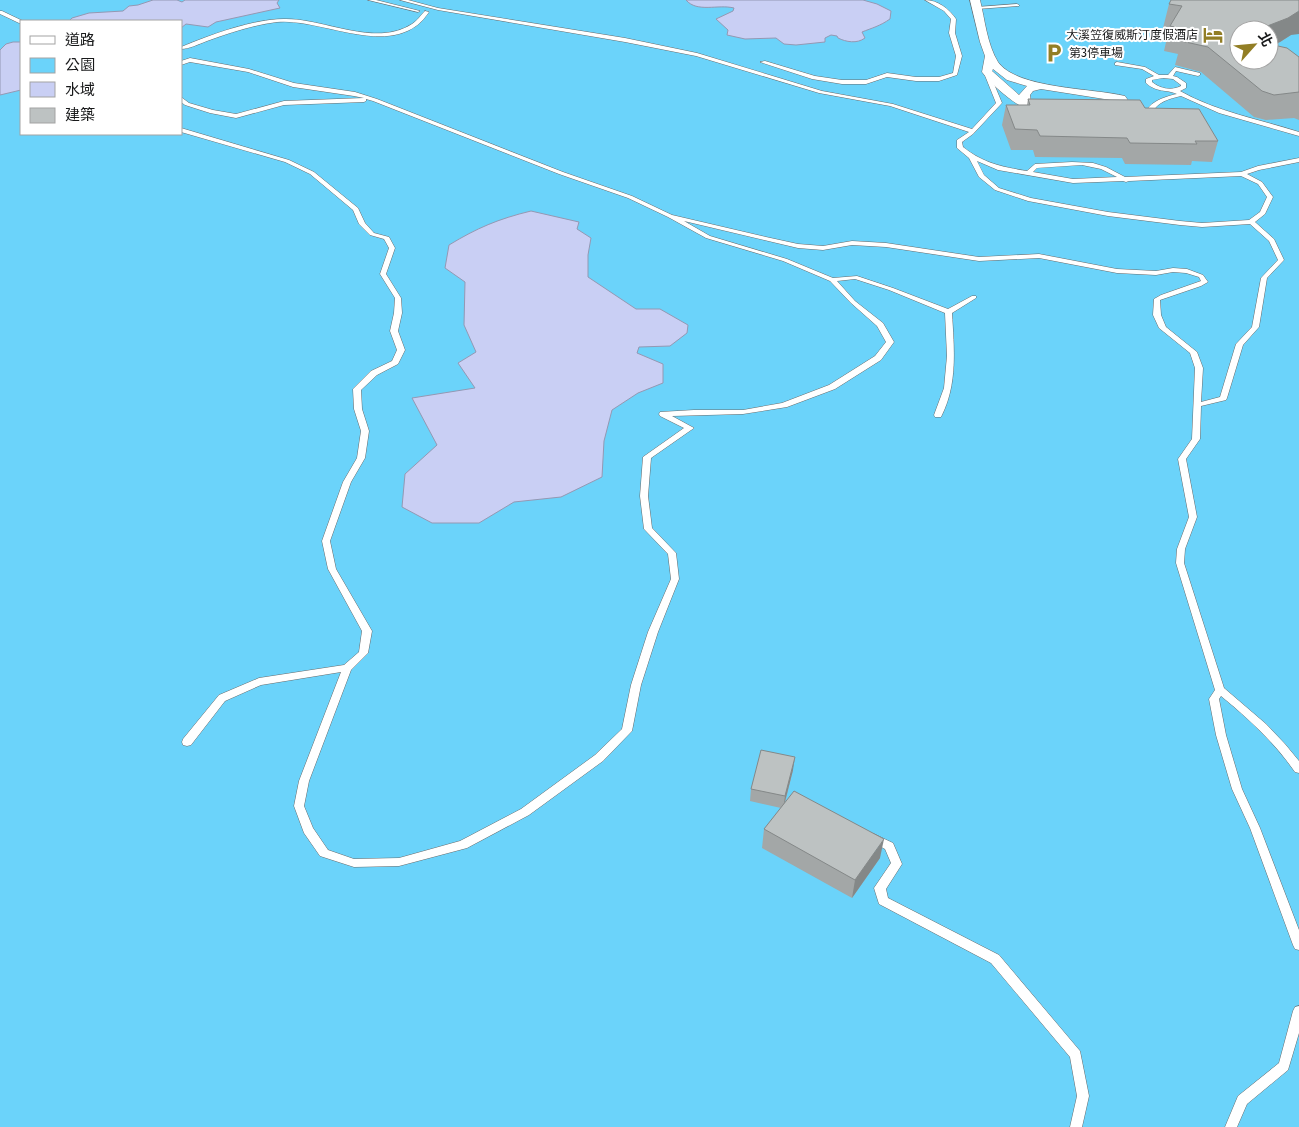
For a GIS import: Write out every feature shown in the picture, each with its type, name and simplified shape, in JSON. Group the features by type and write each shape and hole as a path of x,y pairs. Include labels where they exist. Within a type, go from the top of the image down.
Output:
{"street":[{"path":"976,4 990,56 999,70 1009,77 1041,86 1121,98 1126,106 1120,112 1102,114"},
{"path":"990,56 987,72 1007,92 1045,112 1063,113"},
{"path":"1026,103 1024,95 1029,90 1041,86"}],"lane":[{"path":"370,0 427,12 438,9"},
{"path":"402,0 438,9 625,40 697,55 822,92 891,105 972,131"},
{"path":"763,62 814,78 842,82 866,82 887,75 916,80 939,80 955,74 959,56 952,33 954,19 946,10 927,0"},
{"path":"976,4 1017,5"},
{"path":"0,12 20,22"},
{"path":"190,60 182,48 270,22 286,20 352,33 377,35 415,26 422,21 427,12"},
{"path":"182,63 190,60 249,71 293,85 355,94 375,100 561,173 630,197 708,237 785,260 832,280 853,302 880,324 890,342 878,358 832,387 784,405 743,412 663,414 690,428 647,456 646,466 644,496 648,529 672,552 675,579 653,632 636,686 627,731 599,758 525,812 462,845 399,862 354,863 324,853 308,830 299,806 304,781 347,668 363,653 367,631 332,568 326,541 347,482 361,458 366,432 358,409 357,389 374,373 395,362 401,350 394,331 398,313 398,298 383,274 392,248 386,238 372,234 362,224 356,209 312,173 272,156 182,130"},
{"path":"1117,64 1143,68 1157,76"},
{"path":"1169,76 1175,69 1198,74"},
{"path":"987,72 999,103 960,141 960,148 972,157 998,168 1073,181 1126,180 1242,174 1258,168 1299,160"},
{"path":"1157,76 1169,76 1180,80 1184,84 1182,88 1176,90 1161,89 1149,83 1149,79 1157,76"},
{"path":"1176,90 1222,113 1299,134"},
{"path":"1145,119 1148,109 1155,103 1182,94"},
{"path":"182,100 187,104 212,112 236,116 284,104 375,100"},
{"path":"972,157 981,176 997,189 1030,200 1108,214 1202,225 1251,222 1264,213 1270,196 1260,183 1242,174"},
{"path":"1028,174 1035,166 1080,163 1111,169 1126,180"},
{"path":"670,216 798,246 823,248 852,243 979,258 1039,256 1117,271 1156,273 1172,270 1187,271 1201,276 1205,282 1189,289 1172,292 1157,299 1157,314 1163,328 1192,352 1200,368 1196,439 1182,459 1193,517 1181,548 1180,563 1220,690 1285,747 1299,769"},
{"path":"1198,405 1223,398 1240,344 1255,327 1264,278 1281,260 1272,240 1251,222"},
{"path":"832,280 855,277 948,312"},
{"path":"948,312 974,297"},
{"path":"938,415 948,388 951,356 948,312"},
{"path":"187,742 222,698 259,682 347,668"},
{"path":"1220,690 1214,699 1221,735 1237,789 1255,828 1299,945"},
{"path":"864,833 889,846 897,864 880,888 883,901 995,958 1076,1055 1083,1096 1076,1127"},
{"path":"1231,1127 1242,1100 1284,1066 1299,1011"}],"green space":[{"path":"0,0 1299,0 1299,1127 0,1127"}],"water":[{"path":"153,0 177,0 182,2 185,0 279,0 277,3 280,8 216,22 208,27 186,24 182,27 182,20 70,20 89,13 123,11 129,6"},
{"path":"686,0 863,0 891,11 890,19 862,32 865,38 859,41 848,41 831,35 825,38 825,42 796,45 784,44 776,38 745,39 727,35 728,30 716,19 733,11 734,8 696,6"},
{"path":"20,42 20,90 0,95 0,50 6,44"},
{"path":"531,211 579,222 577,229 591,238 588,255 588,277 636,309 660,309 688,325 687,333 670,346 639,347 637,353 663,364 663,383 638,393 612,410 604,441 602,477 561,497 514,502 479,523 432,523 402,507 405,474 437,445 412,398 475,388 458,363 476,352 464,325 465,282 445,268 449,245 488,225"}],"building":[{"path":"1171,0 1299,0 1299,11 1279,21 1229,20 1229,64 1208,47 1181,41 1187,30 1170,26 1182,6 1169,4"},
{"path":"1279,46 1287,48 1299,57 1299,92 1274,95 1262,91 1236,70 1279,70"},
{"path":"1028,99 1140,100 1145,108 1199,109 1218,141 1195,141 1197,144 1130,143 1127,138 1040,136 1037,130 1015,129 1006,105 1030,105"},
{"path":"761,750 795,757 785,796 751,789"},
{"path":"794,791 884,839 855,880 764,829"}],"place":[{"name":"大溪笠復威斯汀度假酒店","path":"1213,35"},
{"name":"第3停車場","path":"1054,53"}]}
